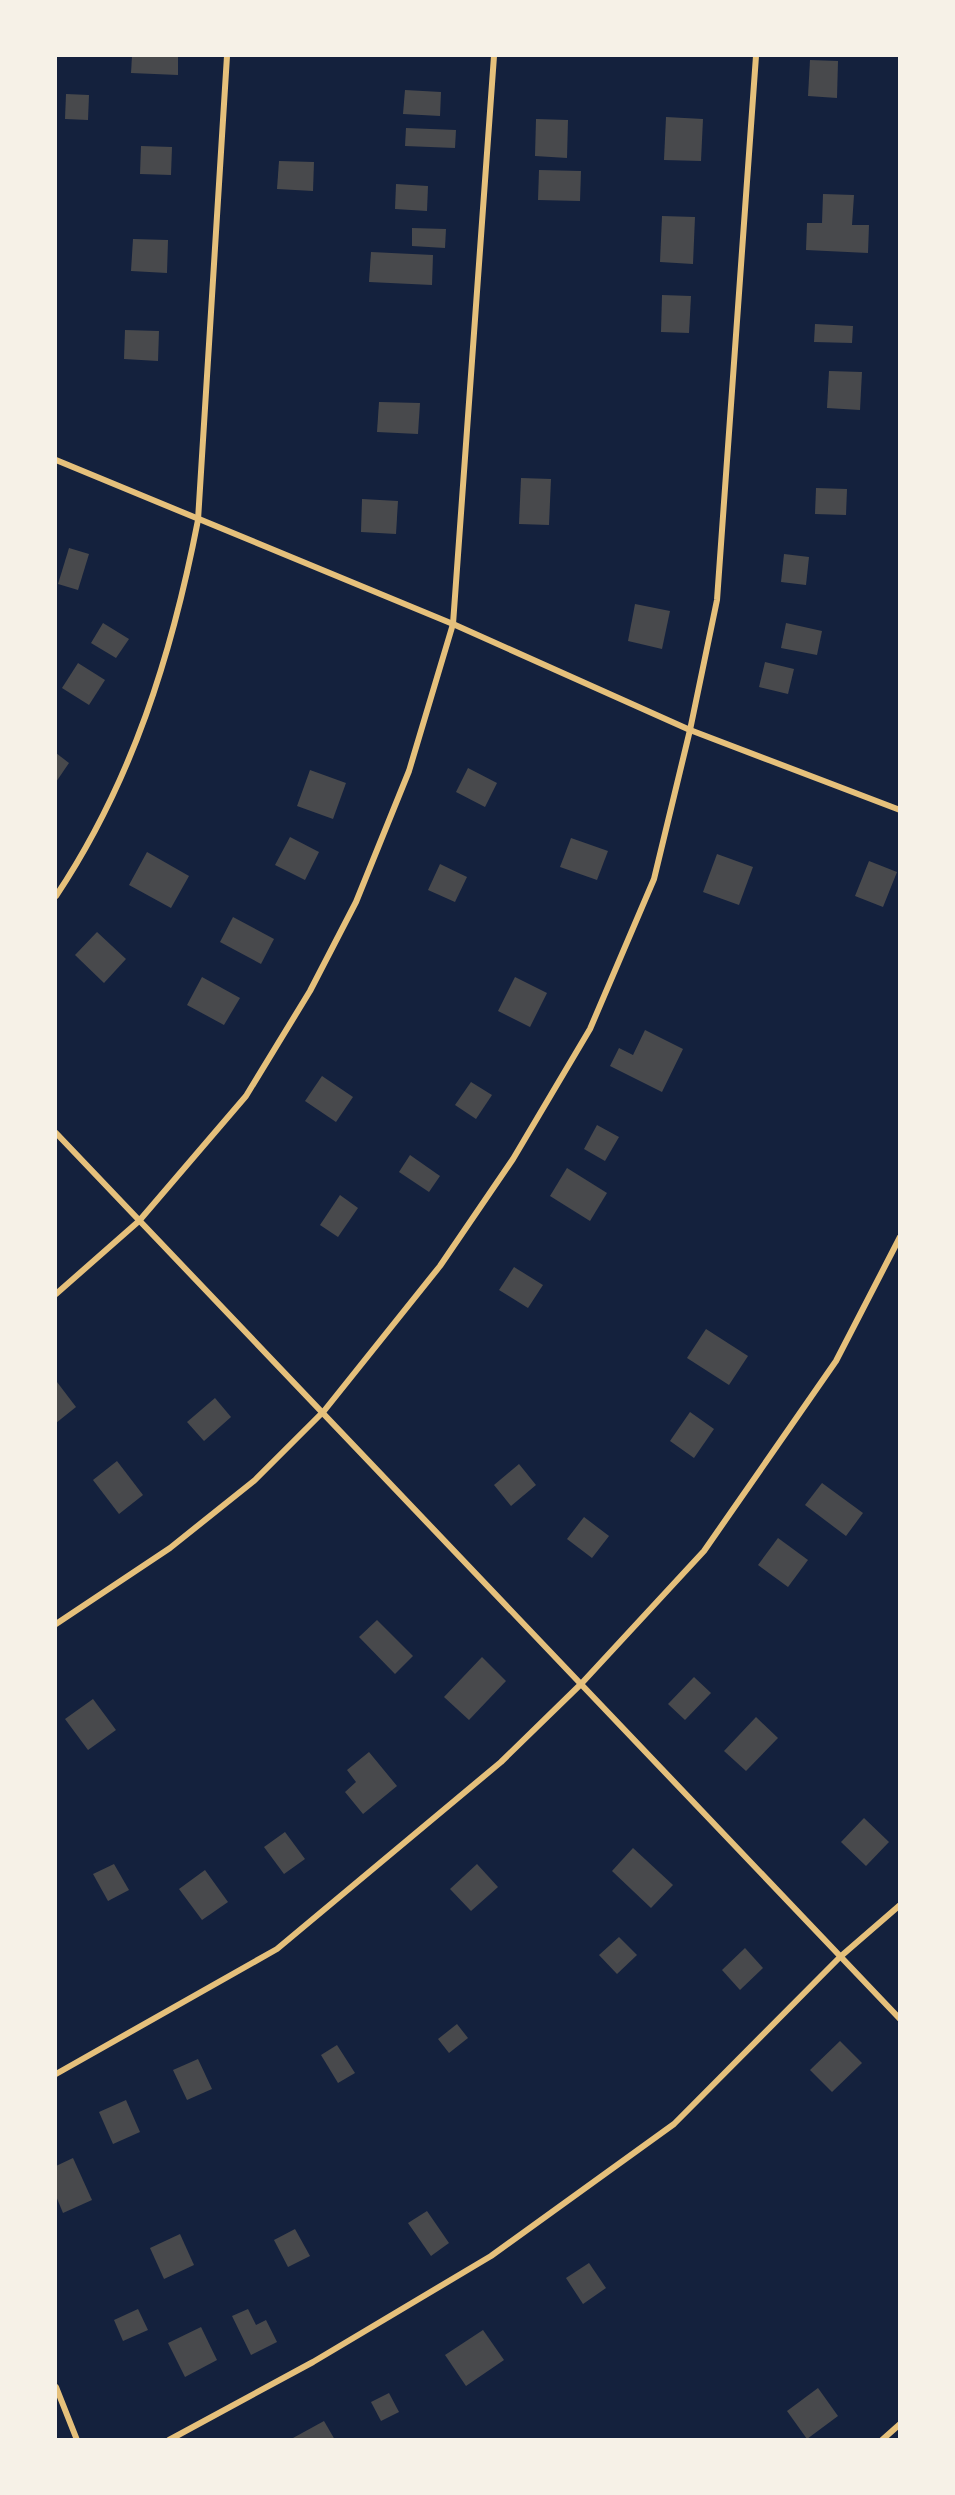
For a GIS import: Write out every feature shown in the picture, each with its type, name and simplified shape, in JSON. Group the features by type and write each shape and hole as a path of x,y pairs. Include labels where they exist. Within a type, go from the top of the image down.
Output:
{"street":[{"path":"56,896 78,863 124,776 154,697 186,585 198,520 227,56"},
{"path":"56,1294 139,1221 246,1096 310,991 356,902 409,771 453,624 494,56"},
{"path":"56,1624 170,1548 255,1480 324,1411 440,1266 513,1159 590,1029 654,879 690,730 717,600 756,56"},
{"path":"56,460 453,624 690,730 900,810"},
{"path":"56,1133 324,1411 900,2019"},
{"path":"56,2074 277,1949 501,1762 581,1684 705,1551 836,1361 900,1237"},
{"path":"169,2439 314,2362 481,2262 674,2124 840,1957 900,1905"},
{"path":"56,2387 77,2439"},
{"path":"882,2439 900,2424"}],"building":[{"path":"132,56 178,56 178,75 131,73"},
{"path":"810,60 838,61 837,98 808,96"},
{"path":"405,90 441,92 440,116 403,114"},
{"path":"66,94 89,95 88,120 65,119"},
{"path":"666,117 703,119 701,161 664,160"},
{"path":"536,119 568,120 567,158 535,156"},
{"path":"406,128 456,130 455,148 405,146"},
{"path":"141,146 172,147 171,175 140,174"},
{"path":"279,161 314,162 313,191 277,189"},
{"path":"539,170 581,171 580,201 538,200"},
{"path":"396,184 428,186 427,211 395,209"},
{"path":"823,194 854,195 852,225 869,225 868,253 806,250 807,223 822,223"},
{"path":"662,216 695,217 693,264 660,262"},
{"path":"412,228 446,229 445,248 412,246"},
{"path":"133,239 168,240 167,273 131,271"},
{"path":"371,252 433,255 432,285 369,282"},
{"path":"662,295 691,296 689,333 661,332"},
{"path":"815,324 853,326 852,343 814,342"},
{"path":"125,330 159,331 158,361 124,359"},
{"path":"829,371 862,372 860,410 827,408"},
{"path":"379,402 420,403 418,434 377,432"},
{"path":"521,478 551,479 549,525 519,524"},
{"path":"816,488 847,489 846,515 815,514"},
{"path":"362,499 398,501 396,534 361,532"},
{"path":"69,548 89,554 78,590 58,584"},
{"path":"784,554 809,557 806,585 781,582"},
{"path":"635,604 670,611 662,649 628,641"},
{"path":"103,623 129,639 116,658 91,643"},
{"path":"786,623 822,631 817,655 781,648"},
{"path":"765,662 794,669 788,694 759,687"},
{"path":"78,663 105,680 89,705 62,688"},
{"path":"56,753 69,763 56,782"},
{"path":"468,768 497,783 485,807 456,792"},
{"path":"310,770 346,783 333,819 297,806"},
{"path":"290,837 319,852 305,880 275,865"},
{"path":"571,838 608,851 597,880 560,867"},
{"path":"147,852 189,876 171,908 129,885"},
{"path":"717,854 753,867 739,905 703,892"},
{"path":"869,861 897,872 883,907 855,896"},
{"path":"440,864 467,877 455,902 428,890"},
{"path":"233,917 274,939 261,964 220,942"},
{"path":"97,932 126,959 104,983 75,955"},
{"path":"202,977 240,998 224,1025 187,1005"},
{"path":"515,977 547,993 530,1027 498,1011"},
{"path":"645,1030 683,1049 662,1092 610,1066 619,1048 633,1055"},
{"path":"322,1076 353,1097 336,1122 305,1101"},
{"path":"471,1082 492,1095 476,1119 455,1105"},
{"path":"597,1125 619,1137 605,1161 584,1149"},
{"path":"410,1155 440,1176 429,1192 399,1172"},
{"path":"567,1168 607,1193 590,1221 550,1196"},
{"path":"340,1195 358,1208 338,1237 320,1225"},
{"path":"514,1267 543,1285 528,1308 499,1290"},
{"path":"706,1329 748,1356 729,1385 687,1358"},
{"path":"56,1383 76,1407 56,1423"},
{"path":"215,1398 231,1417 204,1441 187,1422"},
{"path":"690,1412 714,1429 694,1458 670,1441"},
{"path":"117,1461 143,1495 119,1514 93,1480"},
{"path":"519,1464 536,1485 511,1506 494,1485"},
{"path":"822,1483 863,1513 846,1536 805,1505"},
{"path":"584,1517 609,1536 592,1558 567,1539"},
{"path":"778,1538 808,1560 788,1587 758,1565"},
{"path":"377,1620 413,1656 395,1674 359,1637"},
{"path":"482,1657 506,1681 469,1720 444,1697"},
{"path":"694,1677 711,1693 685,1720 668,1704"},
{"path":"93,1699 116,1730 88,1750 65,1719"},
{"path":"756,1717 778,1738 746,1771 724,1751"},
{"path":"369,1752 397,1786 363,1814 345,1792 356,1782 347,1770"},
{"path":"864,1818 889,1842 866,1866 841,1842"},
{"path":"285,1832 305,1859 284,1874 264,1847"},
{"path":"633,1848 673,1885 651,1908 612,1871"},
{"path":"114,1864 129,1890 108,1901 93,1874"},
{"path":"477,1864 498,1887 471,1911 450,1889"},
{"path":"205,1870 228,1902 202,1920 179,1889"},
{"path":"619,1937 637,1955 617,1974 599,1955"},
{"path":"745,1948 763,1968 740,1990 722,1970"},
{"path":"457,2024 468,2038 449,2053 438,2039"},
{"path":"840,2041 862,2063 832,2092 810,2070"},
{"path":"337,2045 355,2073 338,2083 321,2055"},
{"path":"198,2059 212,2089 187,2100 173,2070"},
{"path":"126,2100 140,2132 113,2144 99,2112"},
{"path":"73,2158 92,2200 63,2213 56,2196 56,2166"},
{"path":"427,2211 449,2243 431,2256 408,2223"},
{"path":"295,2229 310,2256 288,2267 274,2240"},
{"path":"180,2234 194,2265 164,2279 150,2248"},
{"path":"589,2263 606,2288 583,2304 566,2278"},
{"path":"138,2309 148,2330 123,2341 114,2320"},
{"path":"248,2309 256,2325 266,2320 277,2342 251,2355 232,2316"},
{"path":"201,2327 217,2360 185,2377 168,2343"},
{"path":"483,2330 504,2360 466,2386 445,2355"},
{"path":"818,2388 838,2416 807,2439 787,2411"},
{"path":"389,2393 399,2412 381,2421 371,2402"},
{"path":"324,2421 335,2440 294,2440 293,2438"}]}
